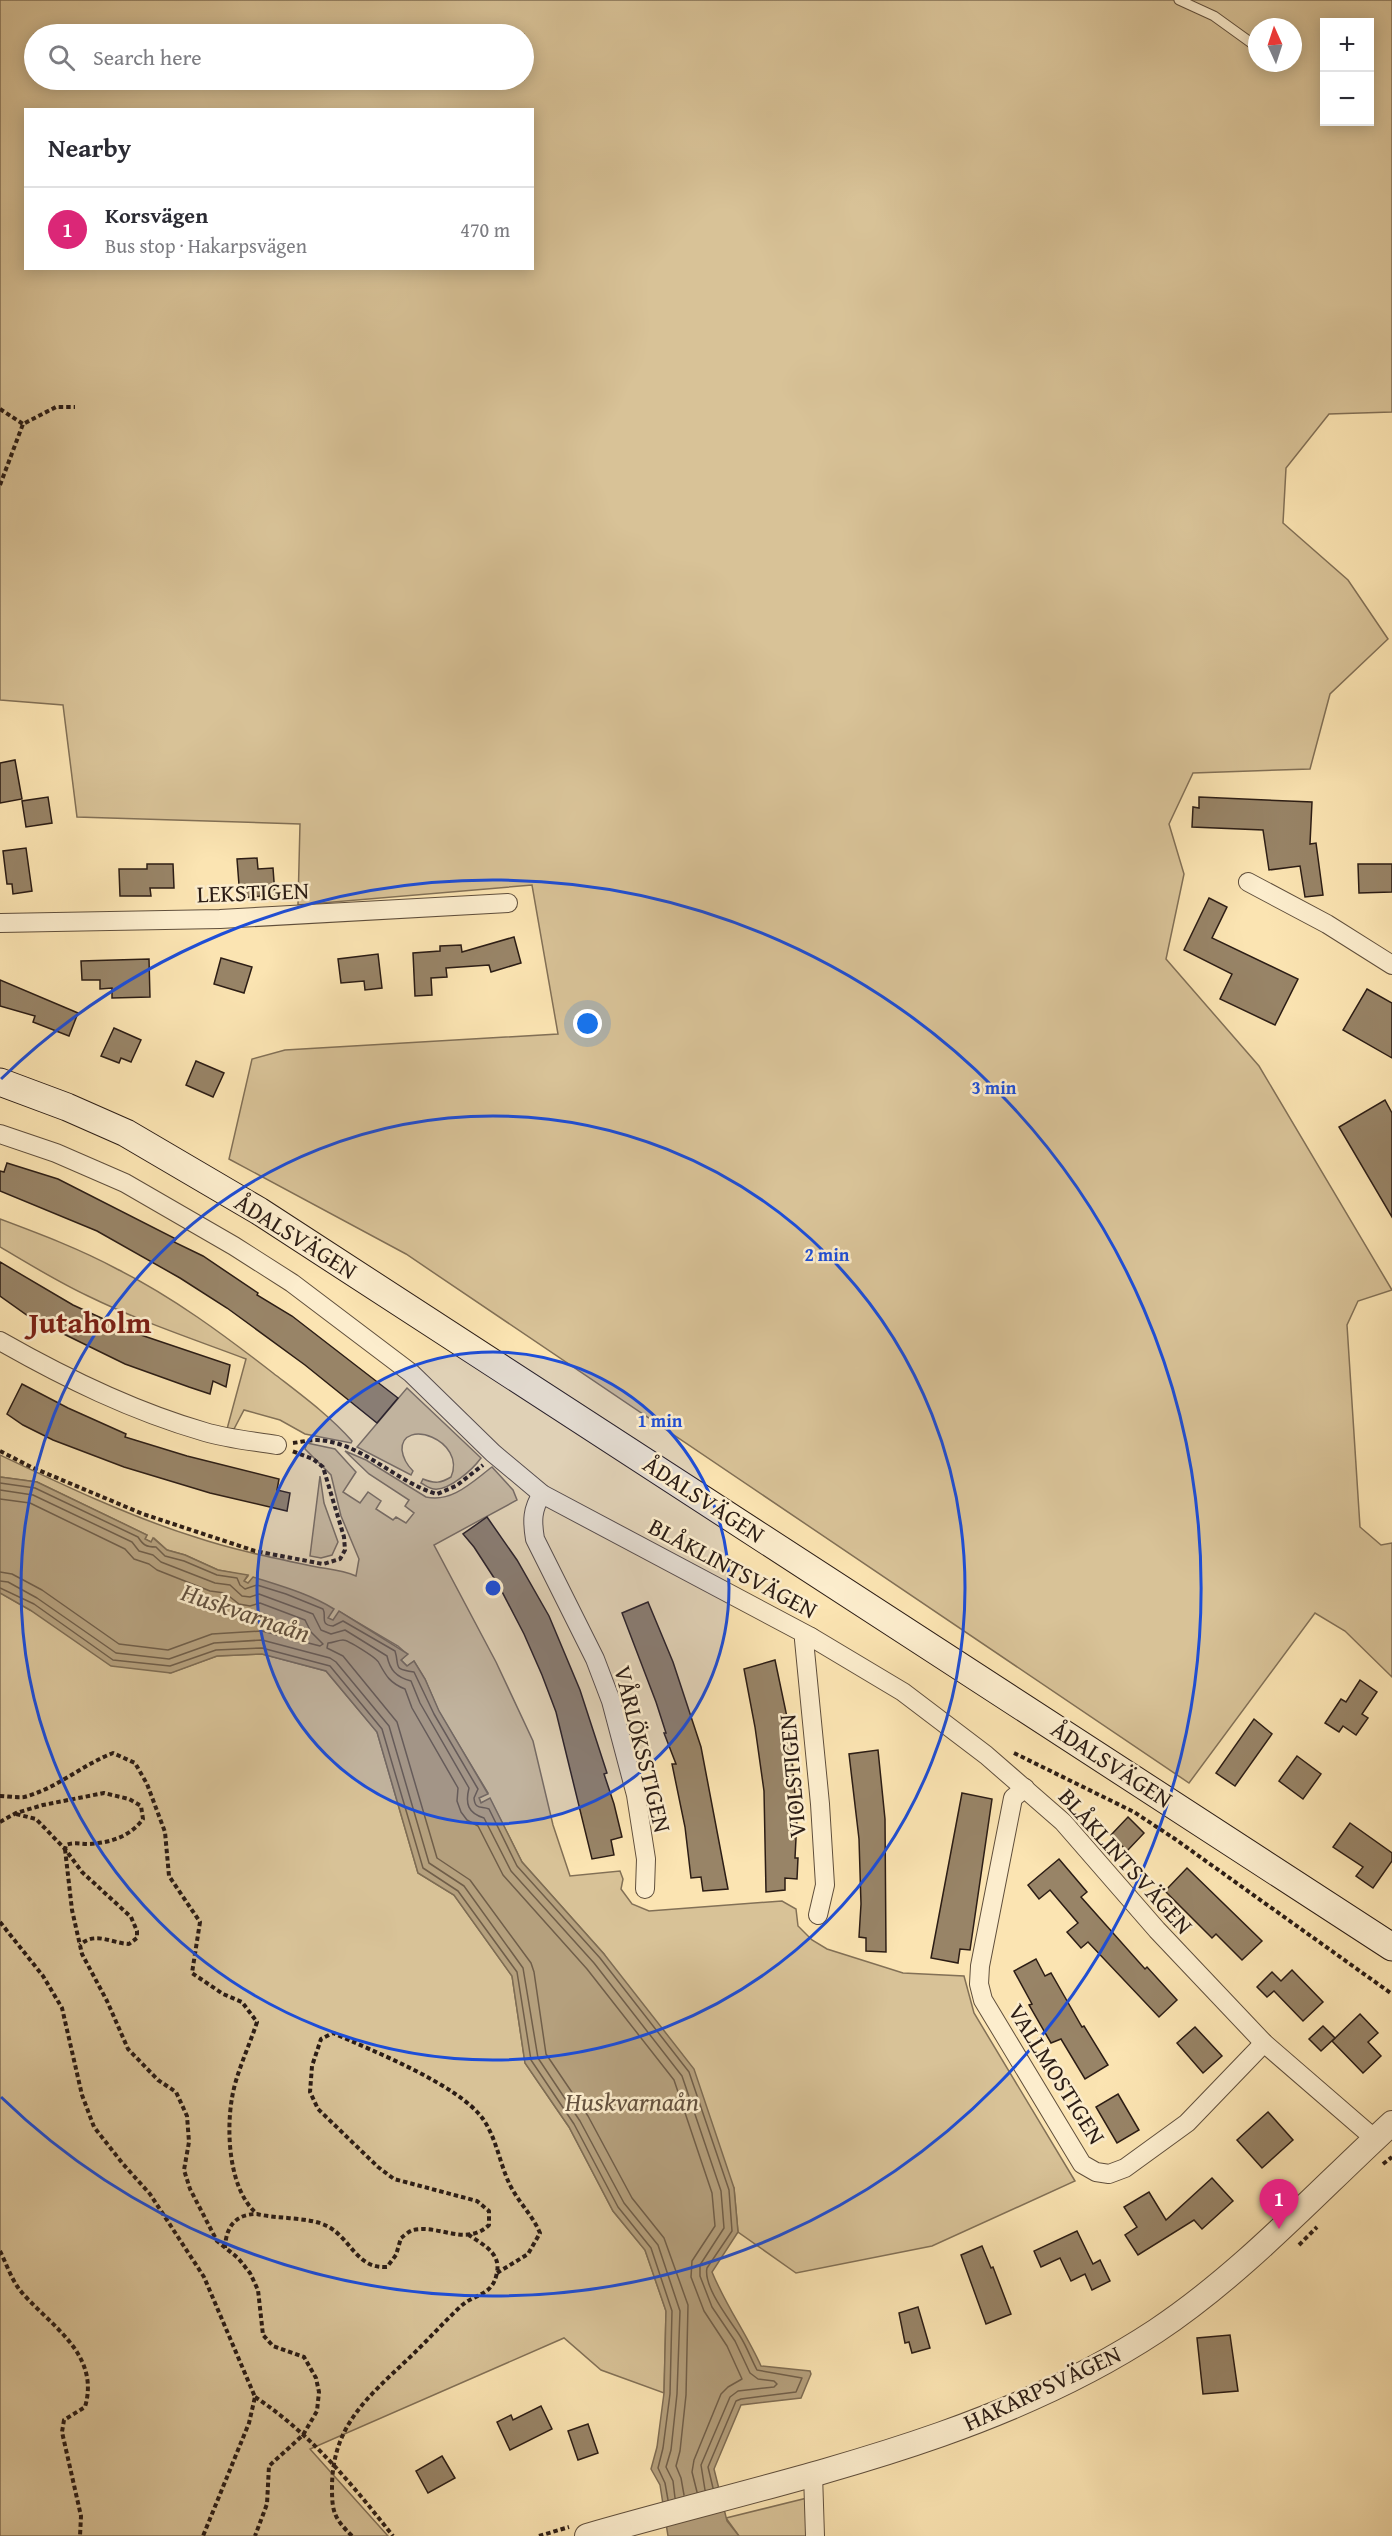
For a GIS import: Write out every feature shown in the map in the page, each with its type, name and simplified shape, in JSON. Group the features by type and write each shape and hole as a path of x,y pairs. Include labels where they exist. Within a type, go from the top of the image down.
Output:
{"main road":[{"name":"ÅDALSVÄGEN","path":"0,1082 67,1107 126,1133 259,1211 1392,1947"}],"street":[{"path":"1248,882 1327,924 1392,965"},
{"name":"LEKSTIGEN","path":"0,923 220,919 508,903"},
{"name":"BLÅKLINTSVÄGEN","path":"0,1134 56,1153 125,1183 187,1217 272,1271 411,1373 494,1453 542,1494 811,1637 903,1692 1025,1788 1063,1822 1158,1930 1264,2043 1383,2131"},
{"path":"0,1341 92,1390 155,1416 215,1435 277,1445"},
{"name":"VÅRLÖKSSTIGEN","path":"542,1494 534,1505 535,1539 595,1659 611,1701 636,1795 646,1859 645,1889"},
{"name":"VIOLSTIGEN","path":"811,1637 804,1640 825,1885 818,1915"},
{"name":"VALLMOSTIGEN","path":"1025,1788 1013,1798 980,1966 979,1984 983,2000 1082,2164 1096,2172 1109,2174 1125,2168 1187,2123 1264,2043"},
{"name":"HAKARPSVÄGEN","path":"587,2536 813,2474 991,2417 1114,2356 1157,2330 1231,2274 1383,2131"},
{"path":"813,2474 815,2536"}],"lane":[{"path":"1179,0 1214,16 1248,41"}],"path":[{"path":"0,485 23,424 56,407 75,407"},
{"path":"0,409 23,424"},
{"path":"277,1445 317,1440 352,1448 402,1478 437,1494 456,1486 478,1471 494,1453"},
{"path":"0,1451 40,1471 143,1514 255,1551 322,1564 340,1559 345,1550 344,1537 323,1467 313,1459 277,1445"},
{"path":"1006,1749 1134,1812 1392,1994"},
{"path":"0,1796 22,1797 65,1780 90,1762 113,1753 135,1763 147,1784 165,1832 169,1876 200,1922 192,1973 223,1994 242,2002 257,2022 232,2098 230,2131 231,2158 238,2185 247,2205 257,2214"},
{"path":"0,1822 16,1813 104,1793 129,1798 141,1806 143,1819 136,1829 120,1838 99,1844 73,1842 66,1845 72,1910 82,1954 107,2001 128,2049 158,2080 176,2092 187,2115 189,2142 184,2170 190,2189 217,2241 250,2273 258,2290 263,2335 273,2346 304,2357 316,2378 319,2392 317,2411 303,2435 269,2466 267,2504 255,2536"},
{"path":"16,1813 36,1819 65,1849 82,1872 131,1917 137,1930 137,1938 129,1944 97,1938 86,1939 80,1945"},
{"path":"0,1922 43,1976 62,2008 82,2095 94,2127 123,2164 150,2193 198,2266 255,2397 284,2416 334,2466 393,2536"},
{"path":"225,2248 226,2233 231,2223 247,2214 257,2214 327,2226 362,2261 375,2268 387,2267 396,2255 401,2238 413,2230 469,2234 480,2233 489,2225 489,2211 477,2201 394,2180 318,2109 310,2092 312,2067 321,2039 333,2034 420,2075 470,2103 484,2121 511,2186 535,2219 540,2233 528,2254 497,2273"},
{"path":"351,2536 332,2511 336,2450 351,2419 372,2391 462,2305 486,2294 497,2273 498,2261 491,2249 469,2234"},
{"path":"0,2251 17,2286 40,2313 58,2326 71,2342 82,2363 88,2397 84,2407 64,2420 62,2432 81,2516 80,2536"},
{"path":"203,2536 249,2423 255,2397"}],"shaded area":[{"path":"0,0 1392,0 1392,412 1329,414 1286,468 1283,523 1348,580 1388,639 1330,694 1310,769 1193,773 1169,824 1184,874 1166,959 1259,1066 1392,1290 1358,1301 1347,1325 1360,1527 1381,1545 1392,1543 1392,1677 1345,1631 1315,1613 1189,1783 406,1254 229,1159 252,1059 285,1050 558,1034 532,885 298,905 300,824 77,817 63,705 0,700"},
{"path":"0,1219 89,1255 178,1304 304,1397 343,1431 352,1441 351,1443 305,1434 280,1420 244,1410 234,1429 227,1429 246,1359 127,1314 44,1273 0,1247"},
{"path":"407,1388 481,1458 467,1473 447,1487 432,1489 421,1483 423,1479 438,1482 451,1477 453,1464 450,1453 442,1443 432,1437 421,1434 411,1435 404,1440 402,1450 413,1471 411,1475 357,1447"},
{"path":"307,1443 335,1449 356,1472 343,1492 360,1503 368,1492 381,1501 376,1509 393,1520 396,1517 406,1523 414,1513 405,1506 409,1500 369,1474 345,1451 366,1460 426,1497 444,1497 453,1494 492,1467 513,1490 517,1500 434,1545 496,1662 533,1741 553,1825 570,1876 620,1871 623,1879 621,1889 632,1904 649,1911 782,1901 796,1909 798,1926 812,1940 827,1949 903,1973 964,1976 974,2013 1075,2181 932,2246 796,2273 738,2232 734,2188 604,1954 522,1862 490,1799 481,1803 479,1798 488,1793 439,1712 425,1679 414,1661 407,1666 401,1660 407,1654 398,1646 340,1612 333,1621 305,1595 254,1578 248,1584 243,1582 248,1576 218,1570 185,1555 167,1550 154,1538 151,1542 145,1539 147,1535 37,1482 0,1477 0,1455 96,1499 170,1529 236,1549 338,1570 356,1576 359,1559 341,1516 331,1475 305,1449"},
{"path":"320,1476 324,1503 338,1542 332,1555 321,1558 310,1556"},
{"path":"0,1593 30,1610 170,1673 217,1656 262,1654 326,1671 377,1732 418,1873 454,1895 512,1976 525,2063 569,2127 613,2211 645,2250 666,2311 664,2393 601,2370 564,2338 310,2449 388,2536 0,2536"},
{"path":"807,2498 808,2536 739,2536 726,2518"}],"water":[{"name":"Huskvarnaån","path":"0,1477 37,1482 147,1535 145,1539 151,1542 153,1538 167,1550 185,1555 218,1570 248,1575 244,1581 248,1583 253,1577 315,1599 334,1609 328,1618 333,1620 339,1611 408,1654 401,1660 407,1666 414,1661 439,1711 488,1794 479,1798 481,1803 490,1798 522,1862 604,1954 694,2069 734,2188 738,2232 712,2272 761,2366 810,2371 811,2374 801,2398 741,2405 714,2469 727,2521 739,2536 668,2536 660,2485 651,2469 657,2447 664,2393 666,2311 645,2250 613,2211 569,2127 525,2063 512,1976 454,1895 418,1873 377,1732 326,1671 262,1654 217,1656 171,1673 111,1666 30,1610 0,1593"}],"building":[{"path":"15,760 22,799 0,803 0,763"},
{"path":"48,797 52,823 26,827 22,801"},
{"path":"1199,797 1312,802 1310,844 1316,843 1323,895 1305,897 1300,866 1269,870 1263,830 1192,827 1193,807 1199,808"},
{"path":"26,848 32,891 13,894 12,884 7,884 3,851"},
{"path":"257,858 258,869 273,868 275,895 240,898 237,859"},
{"path":"147,864 173,864 174,888 150,888 151,896 120,896 119,869 147,869"},
{"path":"1358,864 1392,864 1392,892 1359,893"},
{"path":"1209,898 1227,907 1212,938 1298,979 1275,1025 1220,999 1232,974 1184,950"},
{"path":"514,937 521,963 491,972 489,965 446,968 447,977 431,978 432,995 415,996 413,953 440,951 440,946 461,945 462,952"},
{"path":"378,954 382,988 365,990 364,981 341,983 338,959"},
{"path":"221,958 252,967 244,993 214,984"},
{"path":"149,959 150,997 112,998 112,988 100,989 100,980 82,980 81,961"},
{"path":"0,980 78,1013 69,1036 33,1022 35,1016 0,1006"},
{"path":"1367,989 1392,1003 1392,1058 1343,1030"},
{"path":"114,1028 141,1040 131,1062 121,1058 119,1063 101,1056"},
{"path":"196,1061 224,1073 213,1097 186,1085"},
{"path":"1385,1100 1392,1113 1392,1217 1339,1127"},
{"path":"7,1163 58,1179 176,1239 174,1242 203,1256 258,1293 257,1295 292,1316 398,1398 377,1423 305,1365 227,1308 180,1278 97,1231 0,1191 0,1171 4,1172"},
{"path":"0,1262 73,1305 132,1332 230,1365 226,1387 213,1381 210,1394 189,1387 125,1364 31,1318 0,1296"},
{"path":"22,1384 126,1434 125,1437 187,1456 279,1479 277,1490 290,1493 287,1511 210,1493 124,1467 53,1440 7,1414"},
{"path":"487,1517 517,1560 549,1616 580,1690 607,1773 604,1774 622,1837 611,1840 614,1855 592,1859 556,1712 542,1675 498,1584 463,1534"},
{"path":"648,1602 673,1662 701,1747 728,1889 703,1891 701,1877 691,1878 685,1827 672,1764 676,1764 664,1733 666,1733 656,1702 622,1613"},
{"path":"775,1660 787,1717 792,1758 797,1819 795,1858 798,1858 797,1879 785,1878 785,1890 766,1892 764,1791 744,1669"},
{"path":"1360,1680 1377,1692 1362,1714 1368,1718 1356,1735 1343,1726 1339,1732 1325,1723 1341,1699 1346,1702"},
{"path":"1254,1719 1272,1734 1235,1786 1216,1773"},
{"path":"878,1750 885,1819 886,1952 866,1951 866,1938 859,1937 861,1904 859,1839 849,1754"},
{"path":"1297,1756 1321,1774 1303,1799 1279,1781"},
{"path":"962,1793 992,1799 970,1950 960,1949 958,1963 931,1958"},
{"path":"1128,1817 1144,1833 1127,1851 1111,1835"},
{"path":"1350,1823 1392,1853 1392,1861 1373,1888 1356,1876 1363,1867 1333,1847"},
{"path":"1059,1859 1087,1892 1081,1897 1145,1969 1147,1967 1177,2000 1159,2017 1088,1942 1081,1948 1067,1932 1078,1923 1050,1890 1039,1899 1028,1885"},
{"path":"1187,1868 1262,1941 1242,1960 1216,1934 1212,1938 1165,1891"},
{"path":"1036,1959 1045,1976 1051,1973 1082,2027 1084,2026 1108,2065 1085,2079 1061,2039 1051,2043 1029,2005 1032,2004 1014,1971"},
{"path":"1292,1970 1323,2002 1303,2021 1274,1991 1267,1997 1257,1987 1272,1972 1281,1981"},
{"path":"1360,2014 1378,2033 1368,2042 1381,2056 1363,2073 1332,2041"},
{"path":"1323,2026 1335,2038 1321,2051 1309,2039"},
{"path":"1195,2027 1222,2056 1203,2073 1177,2043"},
{"path":"1118,2094 1139,2130 1117,2143 1096,2107"},
{"path":"1268,2112 1293,2140 1262,2168 1237,2140"},
{"path":"1212,2178 1233,2201 1202,2229 1194,2220 1138,2255 1125,2235 1137,2227 1124,2207 1149,2192 1166,2220"},
{"path":"1077,2231 1093,2264 1100,2260 1110,2281 1092,2290 1085,2274 1071,2281 1060,2258 1041,2267 1034,2251"},
{"path":"982,2246 991,2268 993,2267 1011,2314 986,2324 961,2255"},
{"path":"918,2307 930,2348 912,2353 909,2342 905,2343 899,2313"},
{"path":"1230,2335 1238,2391 1203,2394 1197,2338"},
{"path":"541,2406 552,2429 510,2450 497,2422 511,2415 513,2420"},
{"path":"588,2424 598,2453 578,2460 568,2431"},
{"path":"442,2456 455,2478 428,2493 416,2471"}],"place":[{"name":"Korsvägen","path":"1279,2229"}],"district":[{"name":"Jutaholm","path":"90,1322"}]}
